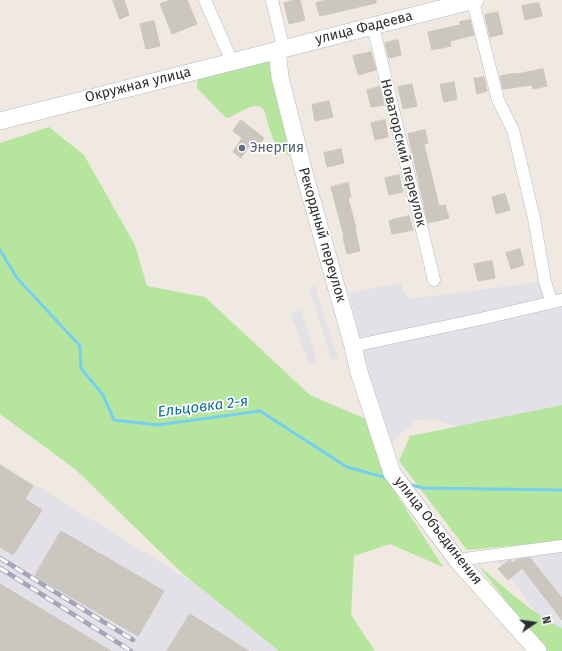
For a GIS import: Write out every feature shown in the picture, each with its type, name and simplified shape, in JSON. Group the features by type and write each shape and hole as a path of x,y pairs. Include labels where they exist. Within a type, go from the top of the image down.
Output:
{"main road":[{"name":"улица Фадеева","path":"277,50 474,0"},
{"name":"Окружная улица","path":"0,121 277,50"},
{"name":"Рекордный переулок","path":"277,50 280,78 299,156 359,372"},
{"name":"улица Объединения","path":"359,372 392,473 457,560 538,651"}],"street":[{"path":"205,0 229,55 234,61"},
{"path":"272,0 282,42 277,50"},
{"path":"353,346 557,301 545,282 534,218 513,130 498,100 474,0"},
{"name":"Новаторский переулок","path":"373,26 434,280"},
{"path":"457,560 562,546"}],"shaded area":[{"path":"540,282 562,302 562,405 460,428 434,419 416,420 392,442 376,406 349,293 400,283 408,299"},
{"path":"315,286 338,360 331,359 309,287"},
{"path":"301,310 317,362 309,364 290,313"},
{"path":"0,463 257,622 285,651 0,651"},
{"path":"562,552 562,631 542,621 498,561"}],"green space":[{"path":"265,61 270,63 291,155 285,154 276,144 264,110 260,107 251,107 226,118 197,88 197,82 200,77"},
{"path":"49,127 84,155 135,245 147,286 205,297 310,395 366,419 395,492 443,567 390,544 354,556 351,615 375,651 279,651 182,573 75,469 0,414 0,143"},
{"path":"562,405 562,541 467,550 399,461 410,436"},
{"path":"478,565 530,608 562,628 562,651 545,651"}],"building":[{"path":"113,0 124,0 129,15 120,19"},
{"path":"171,0 187,0 197,24 172,34 160,4"},
{"path":"300,0 305,20 289,24 284,3"},
{"path":"327,0 376,0 376,3 320,16 316,3"},
{"path":"539,3 542,16 525,20 522,6"},
{"path":"498,12 503,34 490,37 485,15"},
{"path":"470,20 474,35 450,41 451,46 432,50 428,32 460,25 460,22"},
{"path":"154,21 160,46 146,49 140,24"},
{"path":"398,40 401,55 389,58 385,43"},
{"path":"371,52 376,70 358,75 353,56"},
{"path":"543,69 547,86 533,89 532,85 503,89 500,76"},
{"path":"484,77 487,91 477,94 474,79"},
{"path":"454,82 457,99 444,102 440,85"},
{"path":"412,84 417,106 403,109 398,87"},
{"path":"380,87 384,105 371,107 367,90"},
{"path":"329,101 333,117 315,121 312,105"},
{"path":"241,120 264,138 256,149 251,144 241,158 233,152 242,138 233,131"},
{"path":"385,120 388,137 375,140 371,123"},
{"path":"425,130 428,143 424,144 439,206 445,205 449,218 428,223 408,134"},
{"path":"341,149 344,163 327,167 324,153"},
{"path":"399,175 403,192 389,195 385,178"},
{"path":"348,183 351,197 348,198 360,251 347,254 331,187"},
{"path":"505,194 510,210 496,214 492,197"},
{"path":"409,216 413,230 392,234 389,221"},
{"path":"520,249 524,265 511,269 506,253"},
{"path":"492,261 495,278 478,281 474,264"},
{"path":"0,465 33,486 25,499 42,510 13,555 0,547"},
{"path":"61,531 164,591 138,636 35,576"},
{"path":"530,558 562,598 562,620 522,568 508,580 498,569 510,560 512,563 517,560"},
{"path":"0,584 111,651 0,651"},
{"path":"190,614 249,651 167,651"}],"waterway":[{"name":"Ельцовка 2-я","path":"0,250 17,278 80,346 81,368 103,395 114,420 157,425 260,411 347,467 387,478"},
{"name":"Ельцовка 2-я","path":"408,484 423,488 562,490"}],"railway":[{"path":"0,558 133,640"},
{"path":"0,568 131,651"}],"place":[{"name":"Энергия","path":"242,148"}]}
